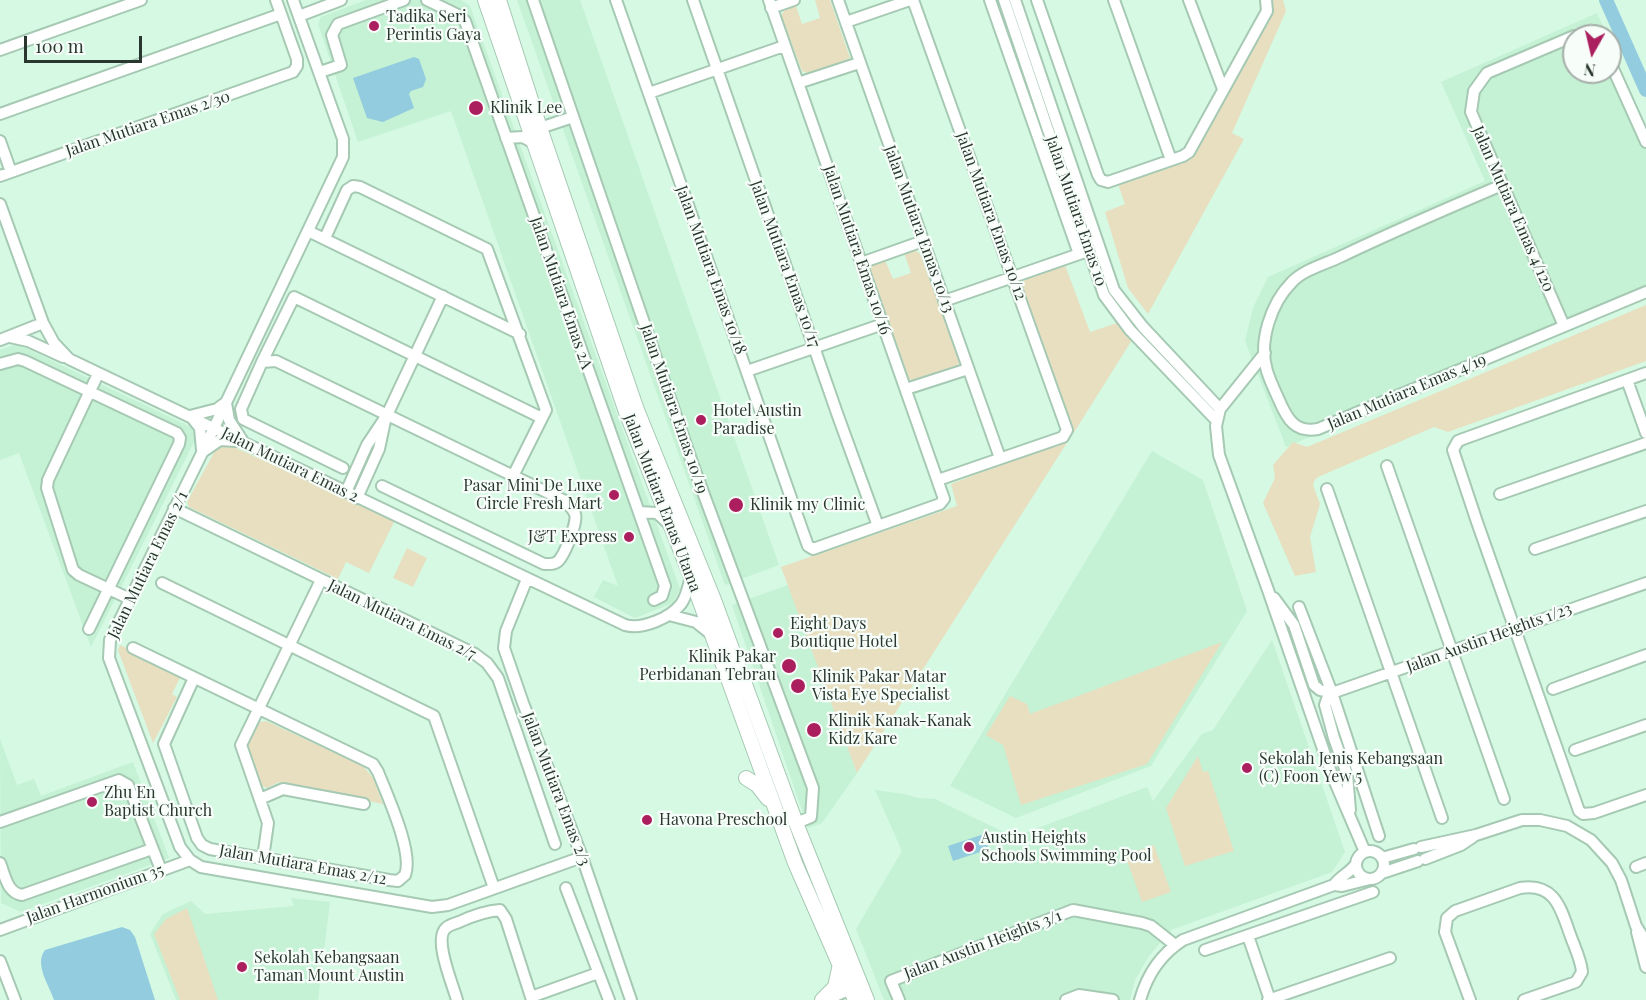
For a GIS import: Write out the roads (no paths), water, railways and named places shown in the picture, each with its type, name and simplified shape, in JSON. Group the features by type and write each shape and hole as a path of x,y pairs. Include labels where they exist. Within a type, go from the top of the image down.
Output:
{"main road":[{"name":"Jalan Mutiara Emas Utama","path":"488,1 626,412 713,635 795,863 840,964 858,996"},
{"name":"Jalan Mutiara Emas Utama","path":"488,1 540,128 637,410 714,600 858,996"},
{"path":"762,772 767,767 769,753"},
{"path":"747,778 762,790 776,811"},
{"path":"824,1000 835,987 840,964"}],"street":[{"path":"0,50 141,0"},
{"path":"0,114 281,14 276,0"},
{"path":"299,16 341,0"},
{"path":"320,72 341,65 332,35 338,24 404,0"},
{"name":"Jalan Mutiara Emas 2A","path":"427,0 458,15 465,21 665,586 662,596 654,600"},
{"name":"Jalan Mutiara Emas 10/19","path":"533,0 694,468 813,788 811,817 796,823"},
{"name":"Jalan Mutiara Emas 10/18","path":"616,0 809,548 813,549 878,526"},
{"name":"Jalan Mutiara Emas 10/17","path":"693,0 878,526"},
{"path":"770,4 794,0"},
{"name":"Jalan Mutiara Emas 10/13","path":"838,0 1000,458"},
{"path":"846,22 912,0"},
{"name":"Jalan Mutiara Emas 10/12","path":"912,0 1066,432 1063,437 1000,458"},
{"path":"944,301 1089,250 990,0"},
{"name":"Jalan Mutiara Emas 10","path":"1004,0 1085,237"},
{"name":"Jalan Mutiara Emas 10","path":"1016,0 1104,295 1130,330 1217,421"},
{"path":"1037,0 1098,175 1101,180 1108,182 1189,152 1267,6"},
{"path":"1114,0 1171,160"},
{"path":"1190,0 1223,89"},
{"name":"Jalan Mutiara Emas 2/1","path":"190,860 180,846 110,658 110,640 214,428 344,151 343,139 299,16 298,1"},
{"name":"Jalan Mutiara Emas 10/16","path":"770,4 944,500 940,504 878,526"},
{"name":"Jalan Mutiara Emas 2/30","path":"0,176 290,74 296,70 297,59 281,14"},
{"name":"Jalan Mutiara Emas 4/120","path":"1562,41 1487,73 1474,92 1471,112 1564,326"},
{"path":"649,93 784,46"},
{"path":"798,83 859,63"},
{"path":"1620,84 1646,142"},
{"path":"506,138 518,130 525,116"},
{"path":"540,128 573,117"},
{"path":"506,138 523,137 534,143"},
{"path":"0,141 11,172"},
{"name":"Jalan Mutiara Emas 4/19","path":"1502,184 1297,277 1285,289 1268,326 1265,353 1266,370 1286,417 1299,427 1313,430 1646,292"},
{"path":"325,238 347,190 353,186 360,187 487,249 546,410 513,477"},
{"name":"Jalan Mutiara Emas 2","path":"0,204 43,323 54,344 69,359 552,591 630,626 641,626 669,615"},
{"path":"308,231 520,334"},
{"path":"861,263 923,242"},
{"name":"Jalan Mutiara Emas 10","path":"1089,250 1114,290 1143,327 1220,409"},
{"path":"346,492 367,445 387,415 443,296"},
{"path":"343,468 243,419 241,409 294,297 542,418"},
{"path":"5,338 43,323"},
{"path":"747,371 883,324"},
{"path":"5,338 28,341 69,359"},
{"path":"1265,353 1220,409 1217,421 1217,440 1222,467 1268,590 1328,764 1365,852"},
{"path":"0,364 23,360 177,433 180,440 89,629"},
{"path":"262,362 276,361 562,500 573,509 576,522 560,560 552,565 544,564 382,486"},
{"path":"906,389 968,369"},
{"path":"1646,373 1463,439 1455,445 1455,455 1579,811 1588,815 1646,795"},
{"path":"99,374 48,480 47,488 74,570 79,575 130,599"},
{"path":"1627,380 1646,433"},
{"path":"202,453 200,428 190,416 217,409 226,402 229,420 243,442"},
{"path":"357,498 380,449 387,415"},
{"path":"202,453 220,440 243,442"},
{"path":"1500,494 1646,443"},
{"path":"938,480 1000,458"},
{"path":"1387,465 1504,800"},
{"path":"313,476 339,481 350,477 356,470"},
{"path":"368,475 366,488 370,499 387,512"},
{"path":"639,512 650,505 653,500 653,481"},
{"path":"1327,489 1442,818"},
{"name":"Jalan Mutiara Emas 2/7","path":"174,508 476,654 491,667 498,678 555,844"},
{"path":"639,512 657,513 672,527"},
{"path":"1534,549 1646,512"},
{"path":"506,569 517,582 518,599"},
{"path":"669,615 683,601 691,577"},
{"name":"Jalan Mutiara Emas 2/3","path":"527,579 506,631 504,648 582,857 630,1000"},
{"path":"263,858 268,823 241,747 321,580"},
{"path":"162,583 434,716 438,722 494,888"},
{"name":"Jalan Austin Heights 1/23","path":"1332,693 1646,583"},
{"path":"518,599 537,590 552,591"},
{"path":"1268,590 1294,625 1314,685 1320,690 1332,693"},
{"path":"1299,607 1332,693 1379,836"},
{"path":"669,615 696,622 713,635"},
{"path":"133,648 258,708"},
{"path":"1553,689 1646,655"},
{"name":"Jalan Mutiara Emas 2/12","path":"194,678 164,744 196,838 202,845 210,849 393,881 402,879 405,876 407,862 404,846 375,766 258,708"},
{"path":"1332,693 1325,705 1347,774 1351,819"},
{"path":"1575,750 1646,725"},
{"path":"0,822 119,780 128,785 161,870"},
{"path":"260,799 283,789 364,804"},
{"path":"1382,858 1476,835 1506,824 1530,820 1550,822 1575,830 1599,847 1612,863 1621,880 1646,967"},
{"path":"1140,1000 1144,986 1155,967 1183,939 1334,885 1342,886 1378,877 1382,873 1461,845 1476,835"},
{"path":"0,863 10,890 22,895 152,849"},
{"path":"1334,885 1339,878 1350,872 1365,852 1373,852 1382,858 1384,866 1382,873"},
{"path":"190,860 207,868 424,907 448,905 582,857"},
{"name":"Jalan Harmonium 35","path":"0,930 190,860"},
{"path":"1356,864 1359,873 1370,879"},
{"path":"1470,1000 1445,932 1448,918 1455,911 1531,886 1547,891 1558,902 1582,972 1576,982 1524,1000"},
{"path":"566,888 609,1000"},
{"path":"1205,950 1373,892"},
{"path":"458,1000 442,949 441,937 446,928 489,911 500,910 506,919 532,998 598,973"},
{"name":"Jalan Austin Heights 3/1","path":"899,1000 891,981 1073,910 1151,926 1175,945"},
{"path":"1636,926 1646,942"},
{"path":"1248,936 1269,1000 1390,958"},
{"path":"0,961 15,1000"},
{"path":"1066,1000 1079,995 1113,1000"},
{"path":"824,1000 858,996"}],"water":[{"path":"414,57 419,59 426,79 423,87 409,94 414,108 383,122 367,118 353,78"},
{"name":"Austin Heights Schools Swimming Pool","path":"984,834 989,849 953,861 948,846"},
{"path":"122,927 130,930 135,937 155,1000 54,1000 42,968 42,956 45,950"}],"waterway":[{"path":"1606,0 1646,90"}],"place":[{"name":"Tadika Seri Perintis Gaya","path":"374,26"},
{"name":"Klinik Lee","path":"476,108"},
{"name":"Hotel Austin Paradise","path":"701,420"},
{"name":"Pasar Mini De Luxe Circle Fresh Mart","path":"614,495"},
{"name":"Klinik my Clinic","path":"736,505"},
{"name":"J&T Express","path":"629,537"},
{"name":"Eight Days Boutique Hotel","path":"778,633"},
{"name":"Klinik Pakar Perbidanan Tebrau","path":"789,666"},
{"name":"Klinik Pakar Matar Vista Eye Specialist","path":"798,686"},
{"name":"Klinik Kanak-Kanak Kidz Kare","path":"814,730"},
{"name":"Sekolah Jenis Kebangsaan (C) Foon Yew 5","path":"1247,768"},
{"name":"Zhu En Baptist Church","path":"92,802"},
{"name":"Havona Preschool","path":"647,820"},
{"name":"Austin Heights Schools Swimming Pool","path":"969,847"},
{"name":"Sekolah Kebangsaan Taman Mount Austin","path":"242,967"}]}
